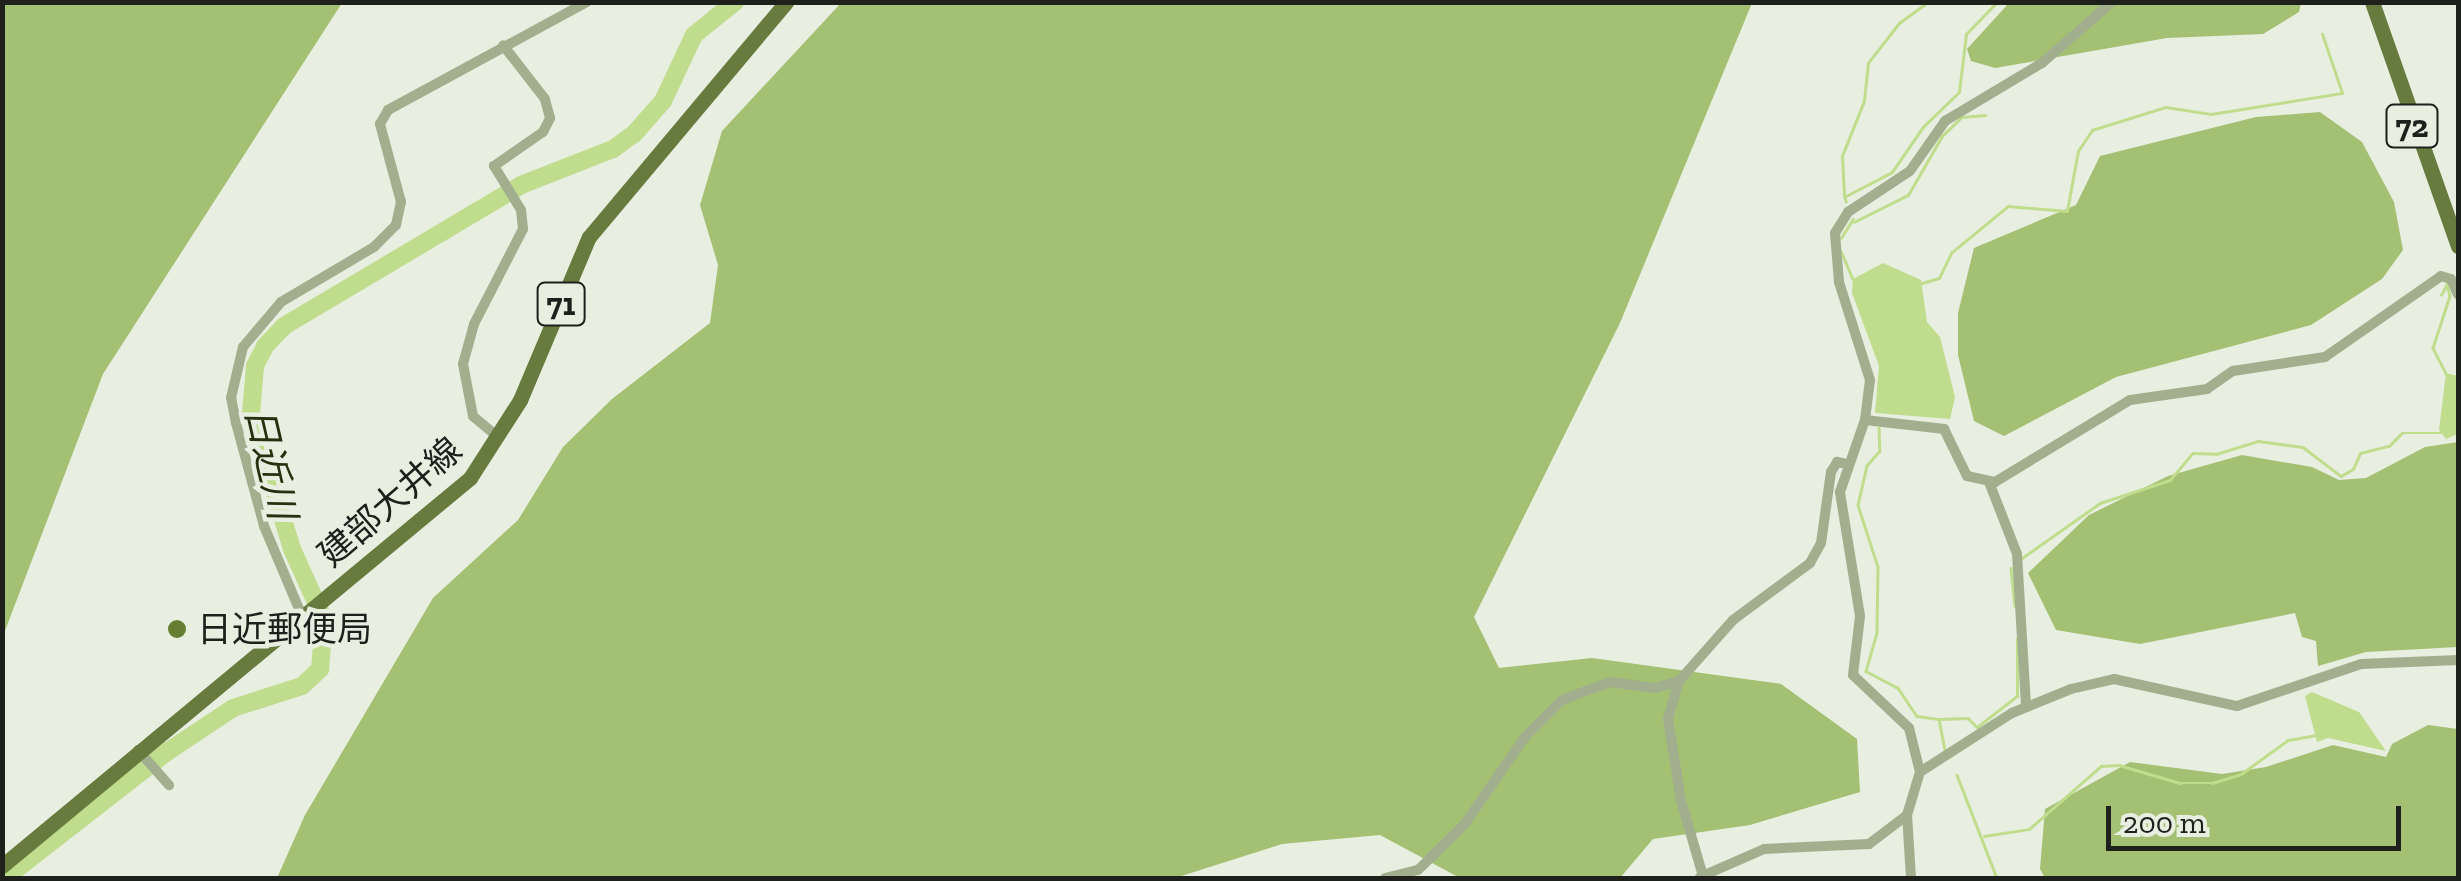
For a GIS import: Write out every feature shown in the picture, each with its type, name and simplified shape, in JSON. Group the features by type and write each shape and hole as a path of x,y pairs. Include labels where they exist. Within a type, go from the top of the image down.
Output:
{"main road":[{"name":"建部大井線","path":"2,866 436,511 499,439 590,237 786,2"},
{"name":"72","path":"2372,2 2458,246"}],"street":[{"path":"306,614 247,469 231,398 236,363 254,330 281,302 374,247 396,226 402,202 380,124 388,110 587,2"},
{"path":"1911,878 1907,815 1920,772 1909,728 1853,674 1862,632 1840,492 1847,464 1875,420 1869,367 1839,282 1833,243 1839,224 1893,188 1945,122 2042,62 2112,2"},
{"path":"499,439 473,416 463,364 474,324 523,229 515,202 502,184 498,158 543,132 550,118 545,99 504,45"},
{"path":"1875,420 1944,430 1968,476 1989,482 2130,400 2208,389 2233,372 2325,357 2441,276 2451,280 2458,296"},
{"path":"1847,464 1837,462 1831,472 1821,544 1810,563 1733,620 1679,681 1668,720 1681,801 1701,877 1764,848 1870,844 1907,815"},
{"path":"1989,482 2018,554 2026,707"},
{"path":"1920,772 2026,707 2114,679 2238,706 2360,664 2458,660"},
{"path":"1385,878 1418,870 1464,826 1525,737 1562,700 1610,682 1656,688 1679,681"},
{"path":"140,752 168,785"}],"shaded area":[{"path":"3,2 342,3 103,374 3,636"},
{"path":"841,3 1752,3 1620,323 1474,617 1499,668 1592,658 1781,684 1857,739 1860,792 1750,825 1653,839 1620,878 1460,878 1380,835 1282,844 1175,878 277,878 305,815 433,598 518,520 563,447 612,399 710,323 718,265 700,205 722,131"},
{"path":"2009,3 2301,3 2299,12 2263,34 2167,38 1995,68 1971,61 1967,49"},
{"path":"2320,112 2362,142 2394,202 2403,250 2382,279 2311,325 2116,377 2004,436 1974,421 1958,355 1958,313 1974,248 2076,205 2100,156 2256,117"},
{"path":"1883,263 1921,280 1927,322 1940,337 1955,397 1950,419 1875,413 1879,366 1852,293 1853,279"},
{"path":"2446,373 2458,376 2458,434 2446,439 2439,430"},
{"path":"2458,442 2458,647 2366,652 2318,666 2316,641 2302,637 2295,613 2140,644 2056,630 2028,573 2089,515 2168,476 2242,455 2312,467 2339,480 2366,478 2425,447"},
{"path":"2312,692 2359,712 2386,751 2328,738 2317,742 2305,696"},
{"path":"2428,725 2458,729 2458,878 2045,878 2040,869 2045,809 2130,762 2222,774 2266,767 2333,745 2386,757 2392,744"}],"waterway":[{"name":"日近川","path":"5,878 167,752 233,708 302,686 320,669 324,620 292,549 251,414 255,366 265,346 284,326 521,185 613,149 634,134 663,101 694,35 735,2"},
{"path":"1844,195 1842,156 1864,101 1868,63 1899,23 1928,2"},
{"path":"1846,202 1844,197 1892,172 1923,127 1959,92 1966,34 1997,2"},
{"path":"1919,284 1939,278 1951,253 2008,206 2067,211 2078,151 2092,130 2166,107 2211,114 2342,93 2322,34"},
{"path":"1854,222 1908,195 1942,136 1962,117 1985,115"},
{"path":"1841,238 1853,219"},
{"path":"1841,251 1853,279"},
{"path":"2441,295 2447,284 2450,296 2433,348 2447,376"},
{"path":"1879,428 1880,451 1867,466 1858,505 1878,567 1877,633 1866,671 1898,688 1917,716 1939,719 1945,749"},
{"path":"2022,558 2100,503 2170,480 2193,453 2216,454 2258,441 2303,447 2341,476 2353,469 2360,453 2389,446 2402,433 2442,433"},
{"path":"2011,568 2015,606"},
{"path":"1939,719 1968,718 1977,727 2017,696 2017,639"},
{"path":"1984,836 2029,829 2101,766 2119,765 2180,783 2212,783 2241,774 2288,740 2315,735"},
{"path":"1957,775 1997,878"}],"place":[{"name":"日近郵便局","path":"177,629"}]}
